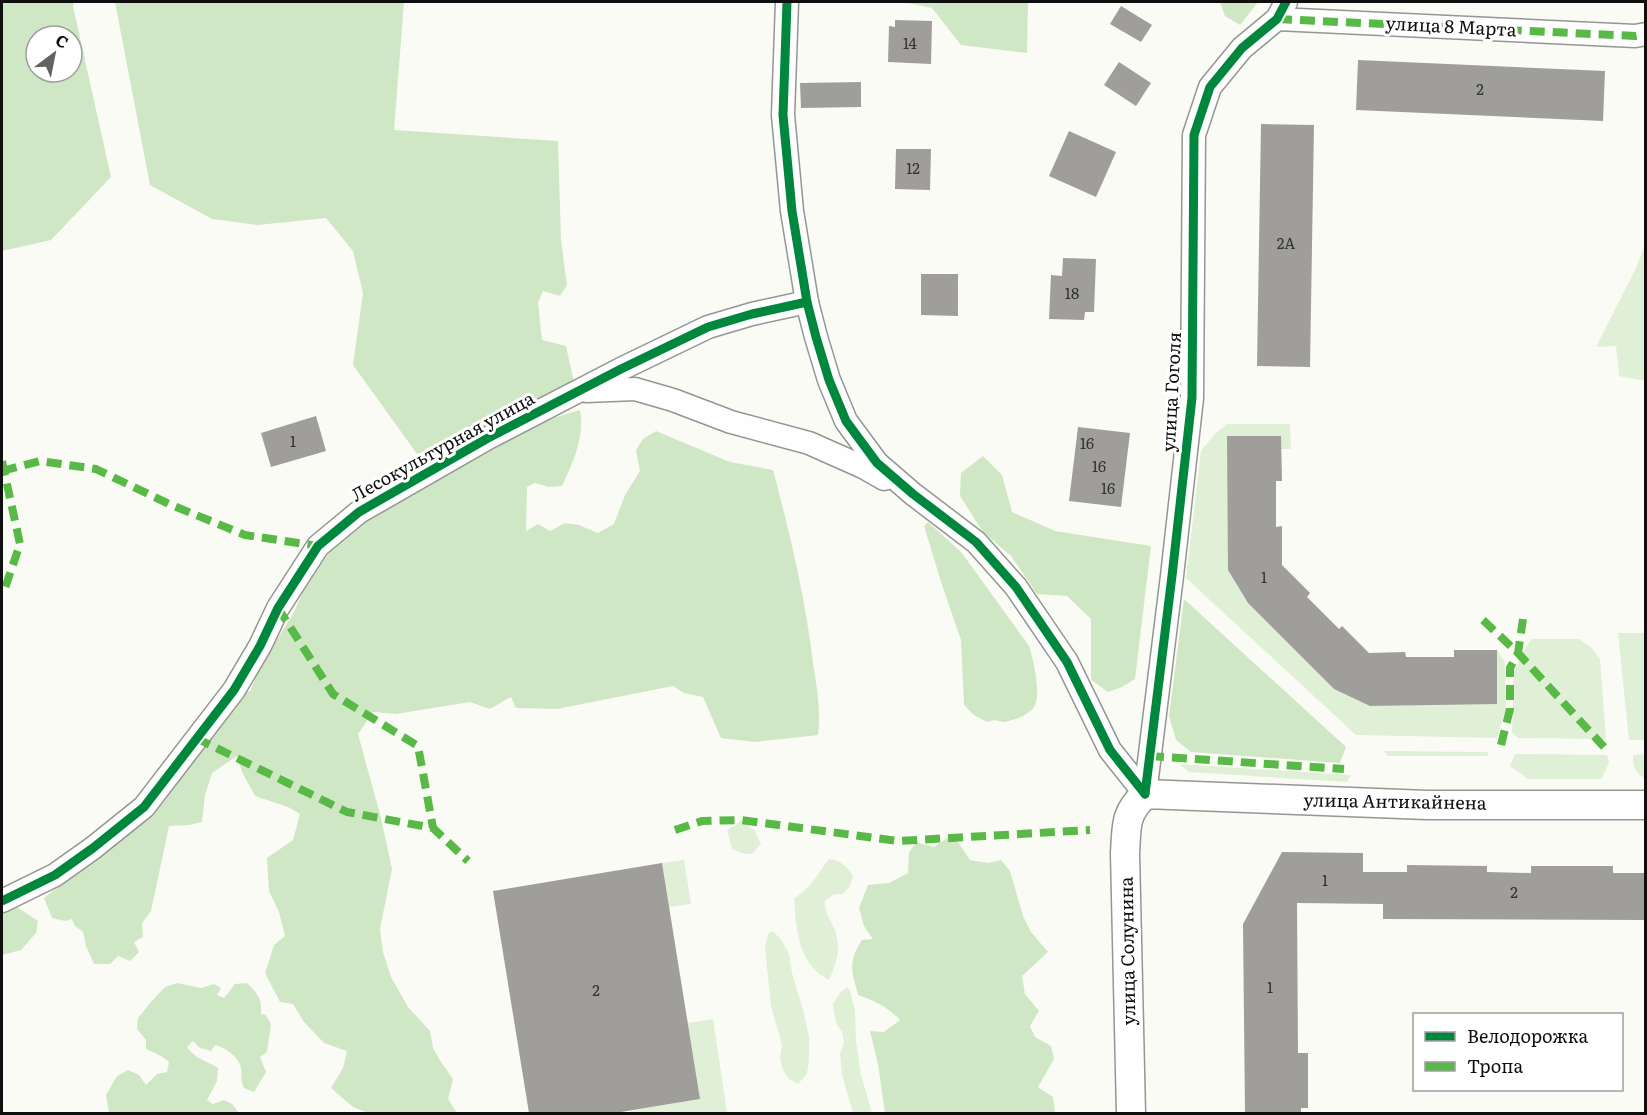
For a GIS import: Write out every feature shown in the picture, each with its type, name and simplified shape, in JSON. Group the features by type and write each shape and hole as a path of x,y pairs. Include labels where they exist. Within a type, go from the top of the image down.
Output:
{"street":[{"name":"Лесокультурная улица","path":"787,2 783,115 792,211 807,302 829,380 846,421 877,463 913,495 976,542 1016,587 1067,662 1110,750 1145,794"},
{"name":"улица 8 Марта","path":"1281,10 1623,36 1646,34"},
{"name":"улица Гоголя","path":"1145,794 1192,398 1194,135 1210,87 1242,48 1281,10"},
{"name":"Лесокультурная улица","path":"2,901 55,875 144,807 234,690 260,646 278,608 318,546 359,512 488,438 708,327 752,314 807,302"},
{"name":"Лесокультурная улица","path":"578,391 636,389 673,400 731,422 809,443 863,467 913,495"},
{"name":"улица Антикайнена","path":"1145,794 1427,805 1646,805"},
{"name":"улица Солунина","path":"1131,1113 1125,853 1128,816 1145,794"}],"green space":[{"path":"2,2 74,2 77,24 24,24 24,84 84,84 84,56 111,177 51,240 2,251"},
{"path":"115,2 404,2 394,130 558,141 561,240 567,285 560,296 543,291 538,303 542,340 566,346 575,387 425,465 353,365 363,293 353,251 326,218 258,225 212,219 150,185"},
{"path":"903,2 1028,2 1027,53 961,45 932,8"},
{"path":"1220,2 1258,2 1240,25 1225,16"},
{"path":"1645,245 1645,381 1619,376 1616,346 1596,347 1636,268"},
{"path":"580,410 579,439 574,459 562,486 549,487 535,483 527,487 526,531 538,524 550,531 565,523 579,525 598,533 614,524 625,495 640,471 636,450 643,439 656,431 730,462 773,470 806,614 818,699 818,735 755,742 721,738 703,697 684,693 673,686 557,709 516,708 511,697 490,709 470,702 396,714 373,712 358,734 392,869 380,929 383,952 391,977 408,1007 430,1031 433,1048 453,1079 448,1099 457,1113 368,1113 353,1107 331,1088 343,1068 347,1051 324,1043 304,1022 293,1004 280,1002 265,973 274,945 285,936 279,912 269,891 267,858 293,840 300,814 288,807 255,796 242,772 237,756 212,773 205,795 202,822 169,826 151,911 142,923 143,937 134,942 139,952 130,961 118,956 110,964 94,964 83,932 75,926 72,919 65,921 52,918 44,898 96,857 229,702 250,691 261,664 293,614 303,592 349,526 543,421"},
{"path":"1227,424 1290,424 1291,449 1281,449 1281,436 1228,570 1248,602 1334,689 1370,706 1497,703 1497,650 1505,662 1506,709 1497,738 1356,735 1186,578 1201,451"},
{"path":"983,456 1002,475 1012,512 1055,531 1151,546 1135,679 1108,692 1091,680 1091,619 1067,596 1037,594 1011,556 983,532 960,496 961,473"},
{"path":"928,522 962,553 1029,646 1036,677 1037,695 1034,707 1021,717 1005,722 995,720 987,722 974,715 964,705 961,640 924,526"},
{"path":"1184,599 1346,747 1340,763 1191,752 1176,740 1169,716"},
{"path":"1618,633 1645,633 1645,740 1629,740"},
{"path":"1531,639 1579,639 1592,648 1600,659 1606,739 1518,738 1512,732 1514,672"},
{"path":"1384,751 1489,752 1487,756 1387,756"},
{"path":"1515,754 1607,755 1609,763 1601,779 1528,779 1510,766"},
{"path":"1646,754 1645,778 1635,769 1633,755"},
{"path":"1179,764 1351,775 1347,782 1189,772"},
{"path":"741,820 754,830 761,844 752,854 744,854 732,849 727,830"},
{"path":"947,838 958,842 970,860 988,863 1001,860 1010,871 1023,916 1031,932 1048,952 1022,976 1025,994 1039,1011 1030,1026 1035,1037 1051,1046 1054,1059 1038,1087 1053,1097 1055,1113 885,1113 878,1064 870,1031 884,1032 900,1020 881,1005 858,995 852,967 854,955 862,940 873,939 864,926 859,908 868,885 889,883 908,873 909,853 916,842 934,847"},
{"path":"829,859 843,864 853,876 850,886 843,894 834,894 825,901 826,912 838,942 836,961 829,980 811,965 805,955 798,934 794,898 809,886"},
{"path":"684,860 691,904 669,907 662,863"},
{"path":"15,906 38,921 36,933 21,950 2,955 2,910"},
{"path":"773,931 789,954 809,1038 807,1074 798,1084 789,1079 783,1070 780,1058 782,1045 771,1006 765,948 768,934"},
{"path":"177,983 201,988 214,984 221,988 217,995 224,998 235,984 247,983 254,990 261,1004 261,1014 266,1015 271,1024 267,1052 260,1057 266,1072 254,1092 244,1088 240,1064 231,1053 215,1045 211,1051 200,1048 193,1041 187,1047 191,1052 218,1068 217,1081 207,1100 213,1104 224,1100 232,1104 239,1113 109,1113 106,1095 117,1076 128,1070 139,1075 146,1085 157,1074 167,1072 169,1062 146,1049 146,1040 137,1029 138,1018 165,987"},
{"path":"847,987 855,1010 856,1041 861,1075 872,1113 853,1113 842,1075 840,1054 844,1043 842,1032 836,1023 833,1004"},
{"path":"713,1019 727,1113 631,1113 631,1111 700,1099 688,1023"}],"building":[{"path":"1121,6 1152,25 1141,42 1110,24"},
{"path":"895,20 932,21 931,64 888,62 889,26 895,27"},
{"path":"1358,60 1605,71 1603,121 1356,110"},
{"path":"1119,62 1151,83 1136,106 1104,85"},
{"path":"861,82 861,107 801,108 800,83"},
{"path":"1261,124 1314,125 1310,367 1257,366"},
{"path":"1069,131 1116,152 1096,197 1049,176"},
{"path":"896,149 931,149 930,190 895,189"},
{"path":"1063,258 1096,259 1094,312 1085,312 1084,320 1049,319 1051,275 1062,276"},
{"path":"921,274 958,274 958,316 921,315"},
{"path":"316,416 326,451 271,467 261,433"},
{"path":"1078,427 1130,433 1121,507 1069,501"},
{"path":"1227,436 1281,436 1282,481 1276,481 1276,527 1282,526 1282,565 1310,593 1307,597 1339,629 1342,626 1369,653 1405,652 1406,657 1454,657 1454,650 1497,650 1497,704 1370,706 1334,689 1248,603 1228,570"},
{"path":"1282,852 1363,853 1363,872 1407,872 1407,865 1487,866 1487,872 1531,873 1531,866 1613,866 1613,873 1646,873 1646,920 1383,919 1383,904 1297,903 1298,1053 1308,1053 1308,1108 1301,1108 1301,1113 1245,1113 1243,924"},
{"path":"662,863 700,1099 615,1113 529,1113 493,891"}],"marked path":[{"path":"1277,19 1635,36 1646,34"},
{"path":"2,461 20,544 2,593"},
{"path":"2,471 40,461 96,469 169,504 245,535 318,546"},
{"path":"278,608 333,694 418,746 433,828"},
{"path":"1501,745 1510,709 1510,668 1518,653 1523,619"},
{"path":"1483,620 1518,653 1604,747"},
{"path":"196,738 347,812 433,828 468,861"},
{"path":"1149,756 1344,769"},
{"path":"675,830 702,821 741,820 898,841 1090,830"}],"cycle path":[{"path":"787,2 783,115 792,211 807,302 829,380 846,421 877,463 976,542 1016,587 1067,662 1110,750 1145,794"},
{"path":"1145,794 1192,398 1194,135 1210,87 1242,48 1277,19 1286,2"},
{"path":"2,901 55,875 144,807 234,690 260,646 278,608 318,546 359,512 488,438 708,327 752,314 807,302"}]}
